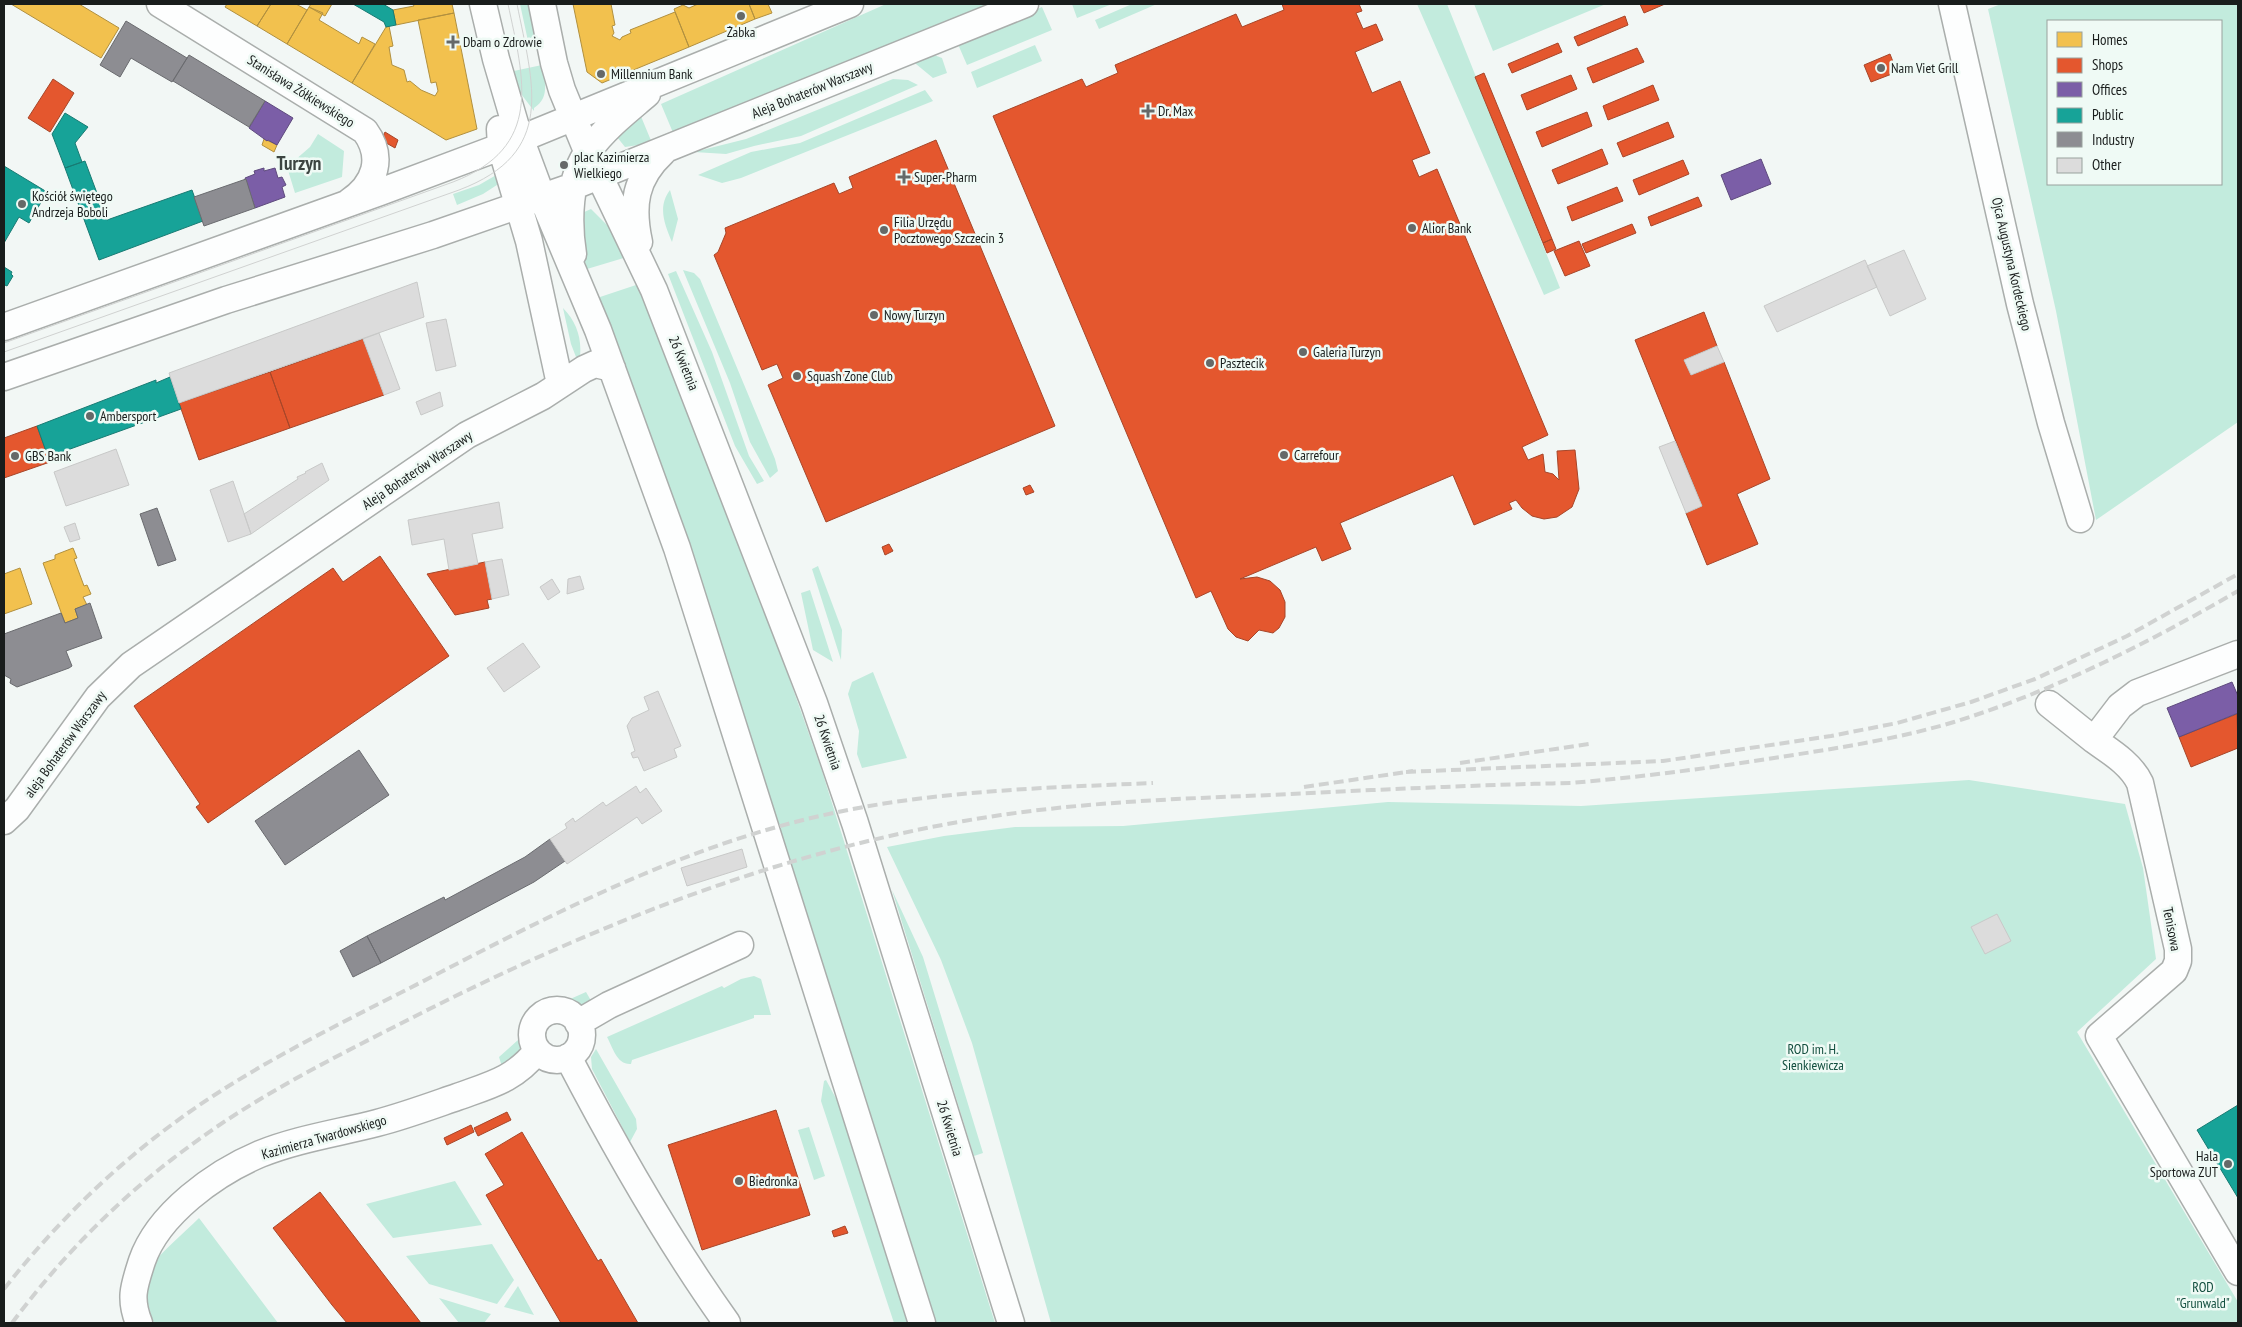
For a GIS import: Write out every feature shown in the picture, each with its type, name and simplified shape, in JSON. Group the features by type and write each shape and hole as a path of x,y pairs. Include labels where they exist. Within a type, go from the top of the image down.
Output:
{"street":[{"name":"Stanisława Żółkiewskiego","path":"160,4 365,131 376,152 374,169 365,188 343,205"},
{"path":"484,4 560,384 592,365 599,364 612,368"},
{"path":"542,4 562,90 600,176"},
{"path":"5,326 343,205 473,156 514,152 545,129 572,116 850,4"},
{"name":"Aleja Bohaterów Warszawy","path":"4,377 226,300 454,228 524,197 574,186 1025,4"},
{"name":"Ojca Augustyna Kordeckiego","path":"1955,5 2026,327 2051,422 2080,519"},
{"path":"545,129 554,92 551,49"},
{"path":"496,59 519,101 536,122 545,129 588,151 615,158 668,149"},
{"path":"576,277 570,223 574,186 588,151 651,85"},
{"path":"640,257 635,218 638,189 646,172 668,149"},
{"path":"514,152 585,193 640,257"},
{"name":"26 Kwietnia","path":"600,176 640,257 722,461 835,761 1011,1323"},
{"path":"524,197 576,277 612,368 677,548 922,1323"},
{"name":"Aleja Bohaterów Warszawy","path":"127,668 467,435 536,400 560,384"},
{"path":"2049,704 2094,740 2120,706 2138,693 2238,654"},
{"name":"aleja Bohaterów Warszawy","path":"4,821 17,809 98,697 127,668"},
{"name":"Tenisowa","path":"2094,740 2136,773 2140,783 2178,949 2178,961 2174,971 2099,1036 2238,1272"},
{"path":"578,1023 609,1005 740,946"},
{"path":"560,1011 568,1013 578,1023 581,1030 580,1043 574,1054 552,1060 538,1051 532,1037 533,1030 535,1023 546,1013 560,1011"},
{"name":"Kazimierza Twardowskiego","path":"139,1323 132,1303 134,1285 146,1251 162,1225 174,1212 206,1187 259,1155 281,1147 379,1122 499,1082 519,1071 538,1051"},
{"path":"568,1057 622,1159 690,1271 727,1323"}],"green space":[{"path":"520,4 530,4 537,39 528,41"},
{"path":"886,4 993,4 674,135 661,104"},
{"path":"1072,4 1112,4 1077,18"},
{"path":"1132,4 1157,4 1099,29 1095,20"},
{"path":"1417,4 1447,4 1560,288 1544,295"},
{"path":"1474,4 1606,4 1493,51"},
{"path":"2001,4 2238,4 2238,422 2096,520 2056,311 1988,9"},
{"path":"1042,7 1052,30 967,65 957,42"},
{"path":"1035,45 1042,61 977,88 971,72"},
{"path":"929,53 942,58 947,73 933,78 916,64 915,62"},
{"path":"542,65 545,89 542,99 534,108 534,111 515,86 509,72"},
{"path":"893,79 908,80 918,85 801,136 726,154 694,152 746,139"},
{"path":"925,90 933,101 741,178 722,183 698,175 751,152 800,143"},
{"path":"640,114 652,143 625,147 613,132"},
{"path":"318,134 344,151 342,177 295,193 287,167 310,147"},
{"path":"498,174 500,183 483,194 457,205 453,194 479,185"},
{"path":"670,190 678,219 672,242 665,223 663,209 666,196"},
{"path":"591,209 608,226 627,257 587,269 583,255 582,213"},
{"path":"683,270 694,273 700,279 775,459 778,471 770,478 750,442 730,383"},
{"path":"676,271 712,352 749,456 764,481 757,484 735,446 668,274"},
{"path":"639,284 781,655 821,768 995,1323 933,1323 597,298"},
{"path":"563,308 577,330 580,356 576,357 571,344"},
{"path":"818,566 842,630 841,660 812,569"},
{"path":"810,590 833,662 813,650 801,593"},
{"path":"873,672 907,758 862,768 857,754 859,731 848,694 852,682"},
{"name":"ROD im. H. Sienkiewicza","path":"1969,780 2125,804 2143,868 2156,959 2077,1032 2238,1302 2238,1323 1051,1323 972,1043 941,960 887,847 944,836 1015,827 1123,826 1388,802 1581,806"},
{"path":"892,890 923,957 983,1153 974,1156"},
{"path":"754,976 761,979 771,1015 754,1015 754,1018 632,1060 631,1064 626,1064 619,1059 607,1037 722,986 724,988 741,979"},
{"path":"586,992 593,1004 582,1007 559,1004"},
{"path":"527,1025 522,1050 503,1070 499,1057 518,1040"},
{"path":"596,1049 636,1119 637,1129 630,1142 592,1069 591,1057"},
{"path":"826,1080 845,1115 911,1323 894,1323 821,1101 824,1081"},
{"path":"809,1127 825,1176 814,1180 798,1130"},
{"path":"455,1181 482,1225 393,1238 366,1204"},
{"path":"199,1218 278,1323 154,1323 146,1294 148,1272 161,1254"},
{"path":"492,1244 514,1280 497,1304 429,1284 406,1256"},
{"path":"518,1286 534,1315 504,1307"},
{"path":"439,1298 491,1314 484,1323 459,1323"}],"building: Homes":[{"path":"11,4 79,4 119,28 101,58"},
{"path":"227,4 271,4 257,26 225,7"},
{"path":"271,4 296,4 307,10 287,44 257,26"},
{"path":"311,4 332,4 325,16 309,7"},
{"path":"413,4 452,4 454,13 396,25 393,10 414,6"},
{"path":"573,4 611,4 615,25 612,26 614,33 612,36 620,40 631,33 630,30 675,12 689,47 602,83 587,72"},
{"path":"698,4 749,4 755,19 689,47 674,9 683,5 689,8"},
{"path":"749,4 768,4 772,13 755,19"},
{"path":"309,7 323,13 319,20 359,44 362,37 375,44 352,83 287,44"},
{"path":"454,13 477,129 446,140 352,83 386,27 389,26 393,46 389,47 392,65 404,70 407,82 410,81 421,90 435,96 438,91 436,82 431,83 418,20"},
{"path":"264,139 277,145 274,152 262,145"},
{"path":"73,548 77,558 74,559 84,586 87,585 91,594 83,597 87,605 75,609 78,618 65,623 43,563 55,559 55,555"},
{"path":"20,568 32,604 4,614 4,574"}],"building: Shops":[{"name":"Galeria Turzyn","path":"1282,4 1359,4 1362,11 1356,13 1363,29 1376,24 1383,40 1355,52 1372,93 1400,81 1430,153 1412,160 1419,177 1437,169 1548,435 1522,447 1528,460 1543,454 1545,472 1553,474 1559,480 1557,451 1575,450 1579,489 1572,507 1557,517 1544,519 1532,516 1516,500 1509,503 1512,509 1474,525 1453,475 1340,523 1351,549 1322,561 1316,547 1240,579 1257,577 1270,581 1280,590 1285,602 1285,617 1279,628 1273,633 1259,630 1248,641 1236,637 1228,629 1211,591 1196,598 993,116 1082,79 1086,87 1118,73 1115,65 1236,14 1242,27 1284,10"},
{"path":"1640,4 1665,4 1644,13"},
{"path":"1625,16 1628,25 1578,46 1574,37"},
{"path":"1558,43 1562,52 1512,73 1508,64"},
{"path":"1637,48 1644,62 1593,83 1587,68"},
{"name":"Nam Viet Grill","path":"1890,54 1897,72 1871,82 1864,65"},
{"path":"1484,73 1552,239 1543,243 1475,77"},
{"path":"1571,75 1577,89 1527,110 1521,95"},
{"path":"53,79 74,93 50,132 28,118"},
{"path":"1653,85 1659,100 1608,120 1603,106"},
{"path":"1587,112 1592,126 1542,147 1536,132"},
{"path":"1668,122 1674,137 1623,157 1617,143"},
{"path":"385,132 398,140 395,148 381,140"},
{"name":"Nowy Turzyn","path":"936,140 1055,426 826,522 768,385 783,378 777,364 762,370 714,255 718,252 726,233 725,228 834,183 839,194 853,188 849,177"},
{"path":"1602,149 1608,164 1558,184 1552,170"},
{"path":"1683,160 1689,174 1639,195 1633,180"},
{"path":"1617,187 1623,201 1572,221 1567,207"},
{"path":"1698,197 1702,206 1651,226 1648,217"},
{"path":"1632,224 1636,233 1586,253 1582,244"},
{"path":"1552,239 1556,249 1547,253 1543,243"},
{"path":"1579,241 1590,266 1565,276 1554,251"},
{"path":"1704,312 1717,346 1684,360 1691,375 1724,362 1770,479 1737,494 1758,544 1707,565 1686,513 1702,506 1635,340"},
{"path":"363,339 384,395 290,428 270,372"},
{"path":"270,372 290,428 199,460 179,403"},
{"path":"37,426 50,462 4,478 4,438"},
{"path":"1030,485 1034,492 1026,495 1023,488"},
{"path":"889,544 893,551 885,555 882,547"},
{"path":"380,556 449,656 208,823 196,807 200,804 134,706 333,568 343,582"},
{"path":"485,562 492,599 487,600 489,608 455,615 427,574"},
{"path":"2237,714 2238,748 2191,767 2179,737"},
{"name":"Biedronka","path":"776,1110 810,1215 702,1250 668,1145"},
{"path":"507,1112 511,1120 478,1136 474,1128"},
{"path":"471,1125 474,1132 447,1145 444,1138"},
{"path":"522,1132 598,1261 601,1259 638,1323 561,1323 486,1195 504,1185 485,1154"},
{"path":"320,1192 421,1323 347,1323 332,1305 273,1228"},
{"path":"845,1226 848,1233 834,1237 832,1231"}],"building: Offices":[{"path":"265,101 293,118 277,145 267,141 249,128"},
{"path":"1761,159 1771,184 1731,200 1721,175"},
{"path":"264,168 264,171 275,168 278,178 282,177 286,185 282,187 285,197 255,208 245,178 255,174 254,171"},
{"path":"2232,682 2238,696 2238,713 2179,737 2167,708"}],"building: Public":[{"path":"353,4 383,4 393,10 396,25 386,27 384,22"},
{"path":"65,113 88,127 75,143 82,162 65,168 52,134"},
{"path":"85,161 107,220 192,190 203,221 99,260 65,168"},
{"name":"Kościół świętego Andrzeja Boboli","path":"4,166 47,192 29,223 19,217 4,243"},
{"path":"4,267 12,272 13,276 4,288"},
{"path":"170,377 181,409 48,457 37,426 156,380 156,383"},
{"name":"Hala Sportowa ZUT","path":"2238,1105 2238,1198 2197,1130"}],"building: Industry":[{"path":"126,21 187,58 172,82 131,58 120,77 100,65"},
{"path":"189,55 265,101 249,127 173,81"},
{"path":"246,179 255,208 204,226 194,197"},
{"path":"157,508 176,560 158,566 140,514"},
{"path":"90,603 102,638 66,651 72,666 69,668 17,687 10,683 11,679 4,675 4,634 61,613 65,623 78,618 75,609"},
{"path":"359,750 389,795 285,865 255,821"},
{"path":"550,839 565,861 534,882 381,963 367,936 444,897 445,900 525,857"},
{"path":"367,936 381,963 353,977 340,951"}],"building: Other":[{"path":"1904,250 1926,299 1890,316 1867,266"},
{"path":"1865,260 1877,287 1777,332 1764,306"},
{"path":"417,282 424,317 179,403 169,373"},
{"path":"446,319 456,366 436,371 426,323"},
{"path":"379,333 400,389 384,395 363,339"},
{"path":"1717,346 1724,362 1691,375 1684,360"},
{"path":"440,392 443,406 421,415 416,402"},
{"path":"1675,441 1702,506 1686,513 1659,447"},
{"path":"116,449 129,485 66,506 54,472"},
{"path":"322,463 329,480 251,534 244,514 298,479 297,477"},
{"path":"233,481 251,534 228,542 210,490"},
{"path":"499,502 503,528 472,534 478,564 449,570 444,539 412,545 408,520"},
{"path":"75,523 80,539 70,542 64,527"},
{"path":"502,559 509,595 492,599 485,562"},
{"path":"580,576 584,589 567,594 568,579"},
{"path":"552,579 560,592 548,600 540,587"},
{"path":"523,643 540,667 504,692 487,668"},
{"path":"658,691 681,746 674,749 677,757 644,771 638,757 633,758 631,753 635,751 627,726 632,718 649,710 644,697"},
{"path":"636,786 640,793 646,788 662,811 642,824 637,817 567,864 550,839 567,828 565,824 573,818 575,822 603,802 606,806"},
{"path":"742,849 747,867 687,886 681,868"},
{"path":"1997,914 2011,941 1985,954 1971,927"}],"tram line":[{"path":"4,343 453,182 482,167 502,150 515,130 521,108 522,84 519,59 508,4"},
{"path":"4,352 459,190 490,175 512,157 525,136 531,114 532,89 517,4"}],"railway":[{"path":"1406,772 1663,761 1831,736 1897,723 1971,702 2035,679 2127,636 2238,574"},
{"path":"12,1323 71,1252 138,1187 211,1130 262,1098 314,1068 367,1041 531,961 600,930 671,902 743,877 815,855 889,836 964,821 1040,810 1194,798 1571,783 1702,768 1802,754 1868,742 1954,722 2028,696 2135,647 2238,591"},
{"path":"1460,763 1589,744"},
{"path":"1304,787 1413,771"},
{"path":"4,1289 50,1235 101,1184 127,1160 183,1116 213,1096 268,1062 325,1031 530,926 621,884 667,864 762,831 853,809 938,796 981,792 1153,783"}],"place":[{"name":"Żabka","path":"741,16"},
{"name":"Dbam o Zdrowie","path":"453,42"},
{"name":"Nam Viet Grill","path":"1881,68"},
{"name":"Millennium Bank","path":"601,74"},
{"name":"Dr. Max","path":"1148,111"},
{"name":"plac Kazimierza Wielkiego","path":"564,165"},
{"name":"Super-Pharm","path":"904,177"},
{"name":"Kościół świętego Andrzeja Boboli","path":"22,204"},
{"name":"Alior Bank","path":"1412,228"},
{"name":"Filia Urzędu Pocztowego Szczecin 3","path":"884,230"},
{"name":"Nowy Turzyn","path":"874,315"},
{"name":"Galeria Turzyn","path":"1303,352"},
{"name":"Pasztecik","path":"1210,363"},
{"name":"Squash Zone Club","path":"797,376"},
{"name":"Ambersport","path":"90,416"},
{"name":"Carrefour","path":"1284,455"},
{"name":"GBS Bank","path":"15,456"},
{"name":"Hala Sportowa ZUT","path":"2228,1164"},
{"name":"Biedronka","path":"739,1181"}],"district":[{"name":"Turzyn","path":"299,163"}],"park label":[{"name":"ROD \"Grunwald\"","path":"2203,1295"}]}
